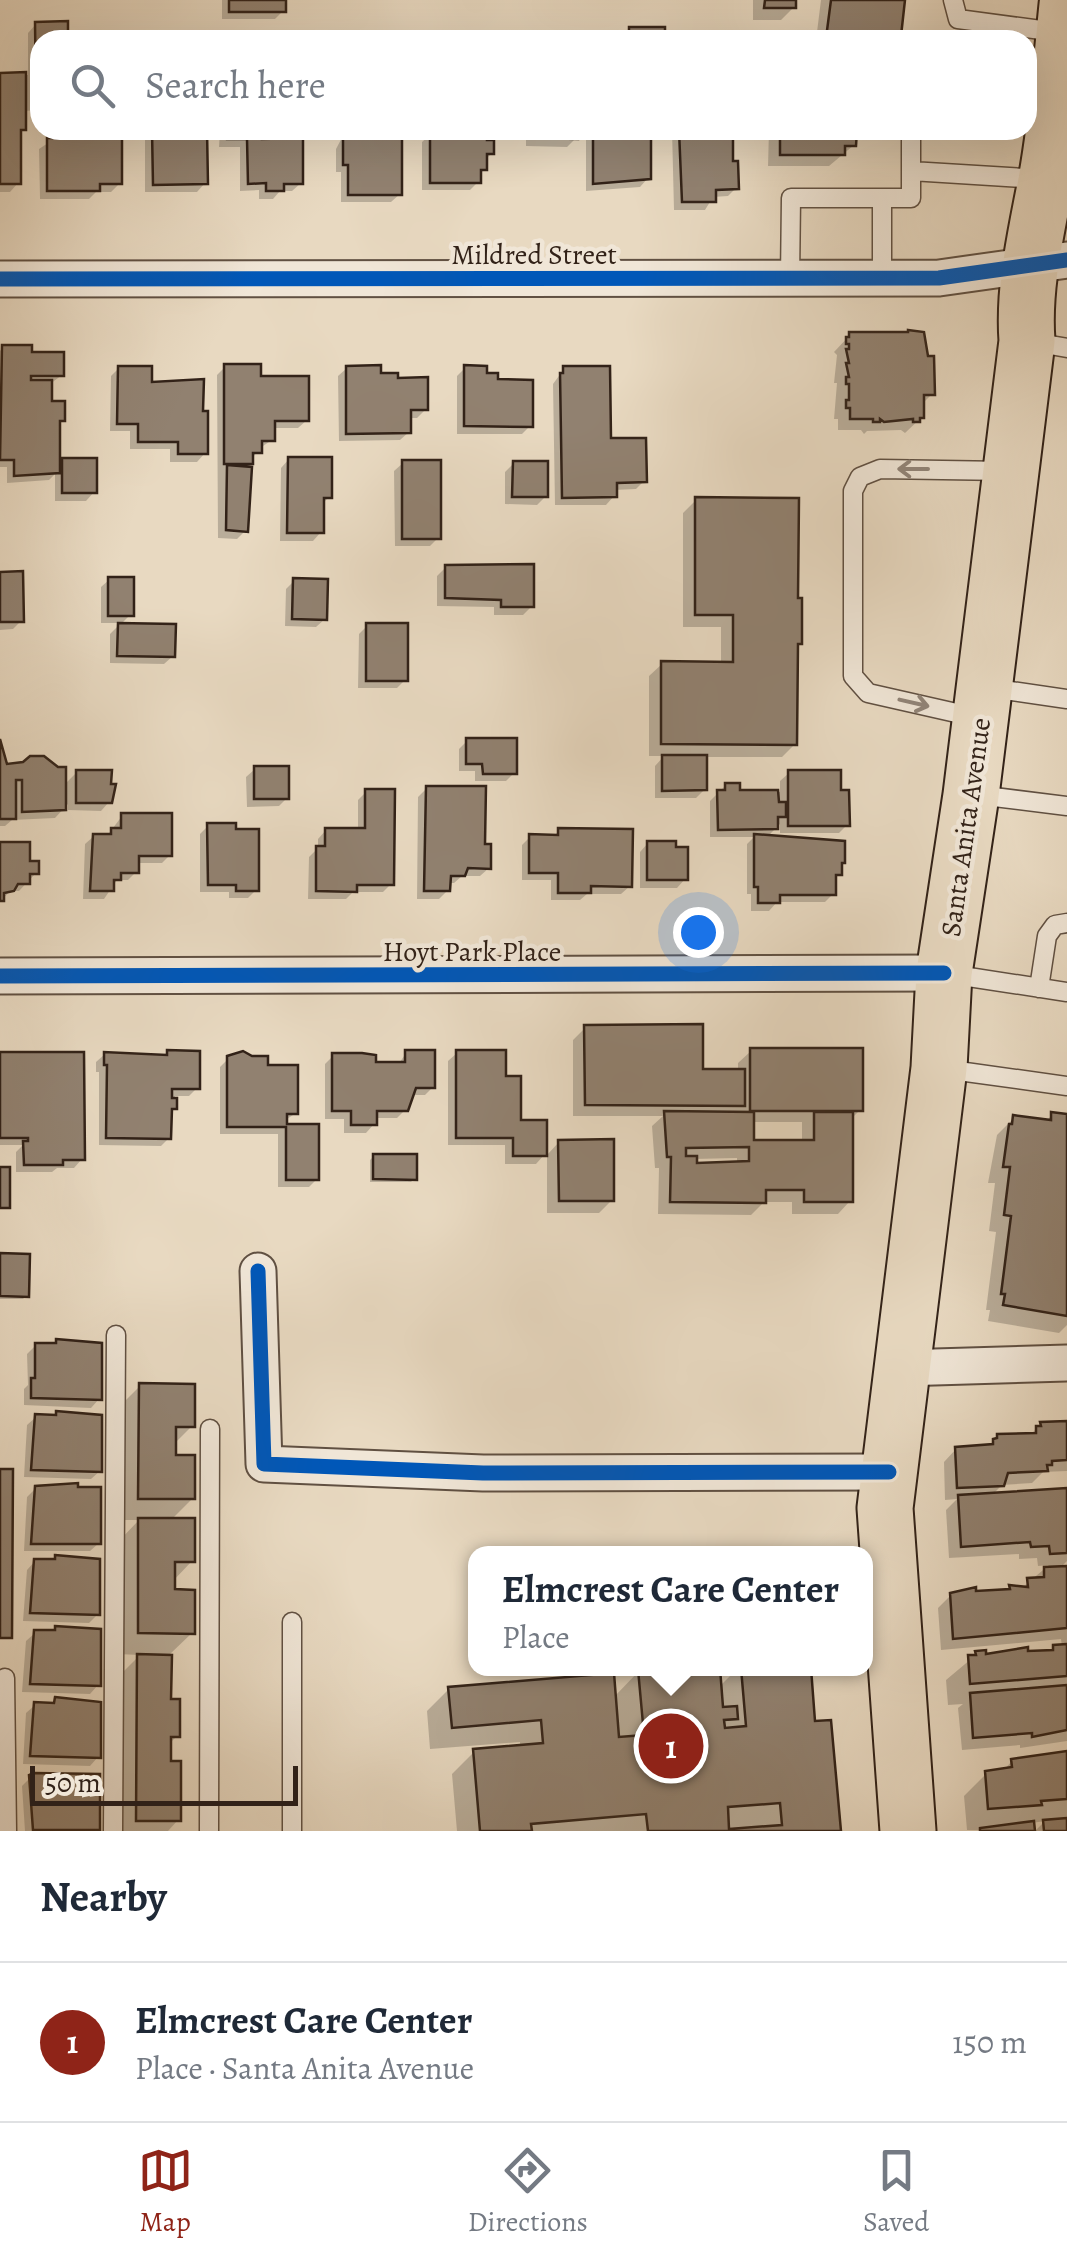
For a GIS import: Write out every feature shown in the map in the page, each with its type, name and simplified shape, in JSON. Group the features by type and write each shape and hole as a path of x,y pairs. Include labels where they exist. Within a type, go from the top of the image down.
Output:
{"main road":[{"name":"Santa Anita Avenue","path":"908,1831 885,1508 939,1068 944,973 972,794 1011,471 1047,344 1024,310 1049,263 1036,220 1046,180 1049,92 1066,19"}],"street":[{"name":"Mildred Street","path":"0,280 938,278 1049,263"},
{"name":"Hoyt Park Place","path":"0,976 944,973"},
{"path":"258,1271 264,1464 483,1474 889,1472"},
{"path":"901,1368 1067,1363"}],"lane":[{"path":"955,9 1066,19"},
{"path":"790,279 791,198 910,198 911,140"},
{"path":"910,171 1046,180"},
{"path":"882,198 882,278"},
{"path":"1011,471 880,469 860,477 853,491 853,676 868,693 983,703 1067,699"},
{"path":"972,794 1067,806"},
{"path":"1039,988 1047,936 1055,925 1066,923"},
{"path":"944,973 1067,992"},
{"path":"939,1068 1067,1086"},
{"path":"113,1831 116,1335"},
{"path":"209,1831 210,1428"},
{"path":"292,1622 292,1831"},
{"path":"5,1678 7,1831"}],"building":[{"path":"229,0 286,0 286,12 229,12"},
{"path":"765,0 796,0 796,8 764,8"},
{"path":"831,0 905,0 902,30 827,30"},
{"path":"68,21 68,30 35,30 35,22"},
{"path":"629,27 665,27 665,30"},
{"path":"26,72 21,184 0,184 0,73"},
{"path":"47,140 122,140 122,184 100,184 100,191 47,191"},
{"path":"152,140 207,140 208,184 153,185"},
{"path":"247,140 303,140 303,184 284,184 284,191 266,191 266,183 248,184"},
{"path":"343,140 402,140 402,195 348,195 348,165 343,165"},
{"path":"430,140 494,140 494,154 487,154 487,170 481,170 481,183 430,183"},
{"path":"593,140 651,140 651,179 593,184"},
{"path":"679,140 733,140 739,189 716,190 716,202 682,202"},
{"path":"780,140 856,140 856,146 845,146 845,155 780,155"},
{"path":"849,332 924,332 928,356 934,356 935,395 924,395 924,418 920,422 850,419 850,408 846,408"},
{"path":"2,345 32,345 32,352 64,352 64,376 31,376 31,380 52,380 52,401 65,401 65,421 60,421 60,473 14,476 14,460 0,460"},
{"path":"224,364 261,364 261,376 309,376 309,421 275,421 275,441 262,441 262,453 253,453 253,464 224,464"},
{"path":"381,365 381,373 398,373 398,378 428,377 428,410 411,410 411,433 346,434 346,366"},
{"path":"464,365 487,366 487,373 498,373 498,379 533,380 533,427 464,426"},
{"path":"118,366 152,366 152,382 204,379 208,454 178,454 178,442 138,442 138,424 117,424"},
{"path":"563,366 610,366 611,438 646,438 647,482 617,483 617,497 562,498"},
{"path":"288,457 332,457 332,498 324,498 324,533 287,533"},
{"path":"62,458 97,458 97,493 62,493"},
{"path":"402,460 441,460 441,539 402,539"},
{"path":"513,461 548,461 548,497 512,497"},
{"path":"227,465 252,467 248,532 226,530"},
{"path":"695,497 799,498 798,598 802,598 802,644 798,644 797,745 661,744 661,661 733,662 733,615 695,615"},
{"path":"534,564 534,607 501,607 501,600 445,598 445,565"},
{"path":"23,571 24,622 0,622 0,572"},
{"path":"108,577 134,577 134,616 108,616"},
{"path":"293,578 328,579 327,620 292,619"},
{"path":"118,623 176,624 175,657 117,656"},
{"path":"366,623 408,623 408,681 366,681"},
{"path":"466,738 517,738 517,774 483,774 482,764 466,764"},
{"path":"0,739 7,764 44,756 58,767 66,767 66,810 22,812 22,780 16,780 16,819 0,819"},
{"path":"662,755 707,755 707,790 662,791"},
{"path":"254,766 289,766 289,799 254,799"},
{"path":"76,770 112,770 111,784 116,784 112,803 76,803"},
{"path":"788,770 841,770 841,790 849,790 850,826 788,826"},
{"path":"725,783 740,783 740,790 778,790 779,802 786,802 786,817 778,817 778,829 718,830 717,790 725,790"},
{"path":"426,786 486,786 485,844 491,844 491,869 468,868 465,876 451,876 450,891 424,891"},
{"path":"365,789 395,789 394,885 357,885 357,892 316,891 316,846 325,846 325,828 365,828"},
{"path":"121,813 172,813 172,856 139,856 139,873 121,873 121,880 114,880 114,891 90,891 93,834 111,834 111,828 121,828"},
{"path":"207,823 236,823 236,829 259,829 259,891 236,891 236,885 208,885"},
{"path":"558,828 633,829 632,887 591,886 591,893 558,893 558,873 529,873 529,834 558,835"},
{"path":"754,834 845,841 845,863 842,875 836,875 836,895 780,895 780,903 758,903 758,887 754,887"},
{"path":"647,841 676,841 676,847 688,847 688,880 647,880"},
{"path":"0,842 30,842 30,861 39,861 39,874 30,874 30,884 18,884 14,891 4,893 4,901 0,901"},
{"path":"703,1024 703,1069 745,1069 745,1106 585,1105 584,1025"},
{"path":"750,1048 863,1048 863,1111 750,1111"},
{"path":"167,1050 200,1051 200,1089 172,1089 177,1109 172,1109 171,1139 106,1138 104,1052 167,1055"},
{"path":"405,1050 435,1050 435,1088 416,1088 408,1111 377,1111 377,1125 351,1125 351,1111 332,1111 332,1053 362,1053 376,1055 376,1062 405,1062"},
{"path":"456,1050 506,1050 506,1076 521,1076 521,1120 547,1120 547,1156 513,1156 513,1138 456,1138"},
{"path":"243,1051 252,1056 268,1056 268,1065 298,1065 298,1114 287,1114 287,1124 319,1124 319,1180 286,1180 286,1127 227,1127 227,1056"},
{"path":"0,1052 84,1052 85,1160 63,1160 63,1165 24,1165 23,1141 28,1138 0,1138"},
{"path":"664,1111 754,1112 754,1140 814,1140 814,1112 853,1112 853,1202 804,1202 804,1190 766,1190 766,1203 670,1202 671,1157 667,1157","holes":["749,1147 749,1161 697,1163 697,1156 686,1156 686,1148"]},
{"path":"1051,1112 1067,1114 1067,1316 1003,1305 1005,1294 1001,1294 1011,1216 1004,1215 1010,1167 1003,1167 1009,1124 1013,1115 1051,1120"},
{"path":"614,1139 614,1201 559,1201 558,1140"},
{"path":"373,1154 417,1154 417,1180 373,1179"},
{"path":"0,1167 10,1167 10,1208 0,1208"},
{"path":"0,1253 30,1254 29,1297 0,1296"},
{"path":"56,1339 102,1343 102,1400 31,1398 35,1343 56,1343"},
{"path":"139,1383 195,1384 195,1427 176,1427 176,1455 195,1455 195,1499 138,1499"},
{"path":"56,1411 102,1415 102,1472 31,1470 35,1414 56,1415"},
{"path":"1067,1421 1067,1460 1052,1461 1052,1465 1047,1465 1048,1471 1008,1473 1004,1486 957,1488 955,1447 993,1444 997,1434 1036,1433 1040,1422"},
{"path":"0,1469 13,1469 12,1638 0,1638"},
{"path":"78,1483 78,1487 101,1487 101,1544 31,1544 35,1486"},
{"path":"1067,1488 1067,1553 1050,1554 1049,1546 1031,1547 1030,1542 961,1547 958,1495"},
{"path":"138,1518 195,1518 195,1562 175,1562 175,1589 195,1590 195,1634 138,1633"},
{"path":"55,1555 100,1559 100,1615 30,1613 34,1559 55,1559"},
{"path":"1067,1566 1067,1628 953,1639 950,1593 976,1587 976,1591 1010,1589 1009,1585 1028,1587 1027,1578 1044,1577 1044,1567"},
{"path":"55,1626 101,1629 101,1686 30,1684 34,1630 55,1630"},
{"path":"1067,1644 1067,1676 970,1684 968,1655 976,1655 975,1651 986,1650 986,1654 1028,1647 1028,1651 1053,1650 1053,1645"},
{"path":"137,1654 172,1655 171,1699 180,1699 180,1737 171,1737 171,1761 181,1761 181,1821 136,1821"},
{"path":"614,1676 619,1737 644,1735 639,1676 721,1676 723,1707 737,1706 738,1719 724,1720 725,1728 746,1726 742,1676 812,1676 815,1721 831,1720 841,1831 648,1831 646,1814 531,1824 532,1831 480,1831 473,1749 543,1743 541,1720 452,1728 448,1687","holes":["780,1803 782,1825 729,1829 728,1807"]},
{"path":"1067,1685 1067,1730 1032,1737 1032,1733 973,1738 970,1693"},
{"path":"55,1697 101,1702 101,1758 30,1756 34,1702 54,1703"},
{"path":"1067,1751 1067,1799 988,1809 985,1771 1012,1767 1011,1759"},
{"path":"100,1774 100,1830 33,1830 29,1775"},
{"path":"1067,1818 1067,1831 1044,1831 1043,1820"},
{"path":"1034,1821 1035,1831 980,1831 980,1828"}],"cycle path":[{"path":"0,279 939,278 1067,260"},
{"path":"0,976 944,973"},
{"path":"258,1271 264,1464 483,1473 889,1472"}],"place":[{"name":"Elmcrest Care Center","path":"671,1746"}]}
